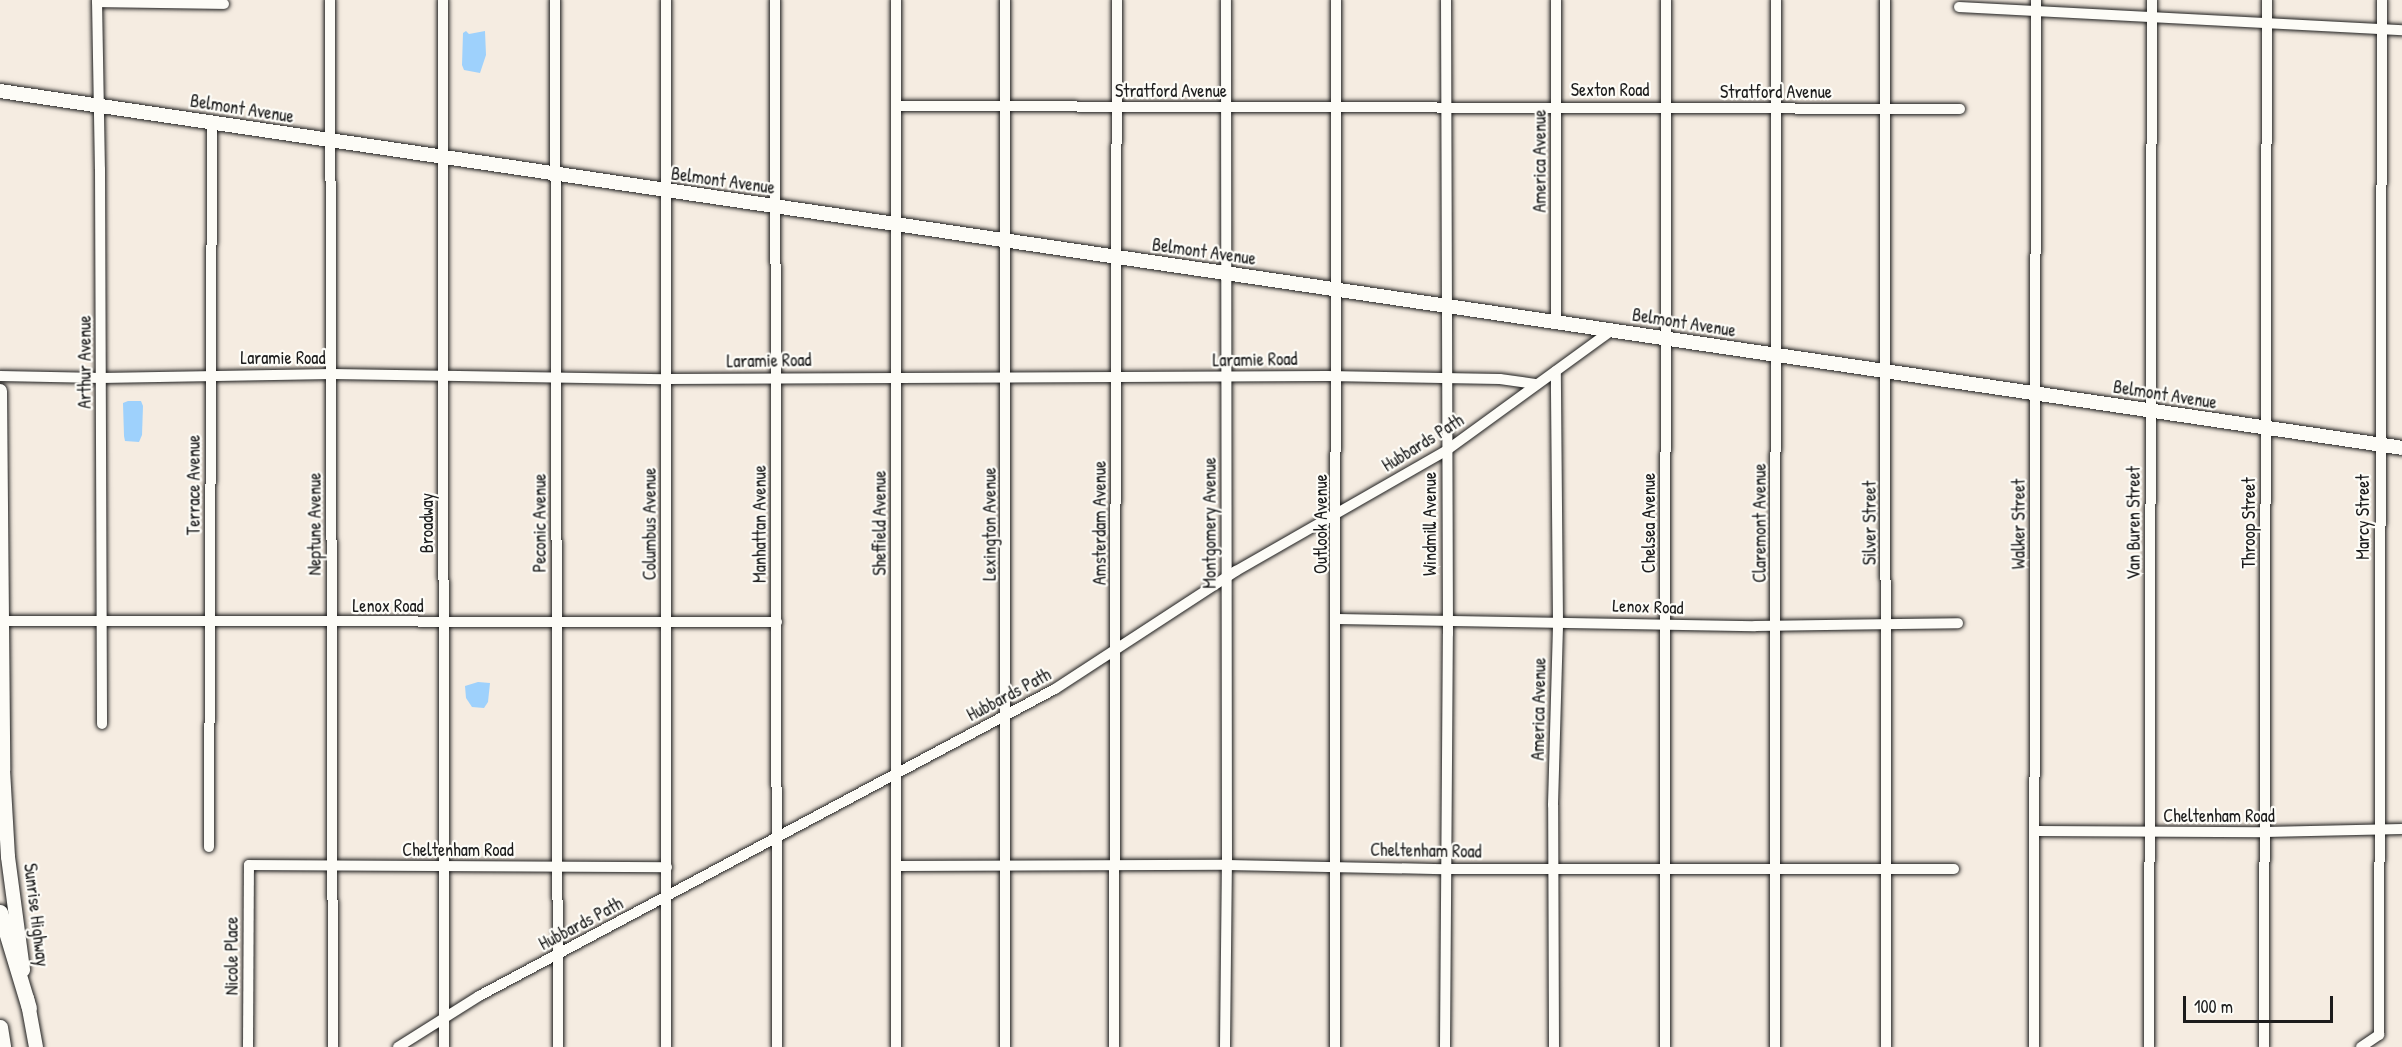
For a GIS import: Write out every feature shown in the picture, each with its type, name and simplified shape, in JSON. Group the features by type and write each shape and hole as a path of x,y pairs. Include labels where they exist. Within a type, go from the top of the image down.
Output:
{"highway":[{"path":"0,912 29,1008"},
{"path":"0,1027 3,1047"}],"main road":[{"name":"Belmont Avenue","path":"0,91 2402,448"},
{"name":"Sunrise Highway","path":"0,391 2,749 7,838 16,927 36,1047"}],"street":[{"name":"Neptune Avenue","path":"330,0 333,1047"},
{"name":"Broadway","path":"443,0 444,1047"},
{"name":"Peconic Avenue","path":"555,0 558,1047"},
{"name":"Columbus Avenue","path":"666,0 666,1047"},
{"name":"Manhattan Avenue","path":"776,0 777,1047"},
{"name":"Sheffield Avenue","path":"896,0 896,1047"},
{"name":"Lexington Avenue","path":"1005,0 1007,716 1005,1047"},
{"name":"Amsterdam Avenue","path":"1114,1047 1117,0"},
{"name":"Montgomery Avenue","path":"1225,1047 1227,865 1226,0"},
{"name":"Outlook Avenue","path":"1335,1047 1336,0"},
{"name":"Windmill Avenue","path":"1445,1047 1446,0"},
{"name":"America Avenue","path":"1556,0 1556,322"},
{"name":"Chelsea Avenue","path":"1665,1047 1666,0"},
{"name":"Claremont Avenue","path":"1775,1047 1776,0"},
{"name":"Silver Street","path":"1885,0 1886,1047"},
{"name":"Van Buren Street","path":"2149,1047 2152,0"},
{"name":"Throop Street","path":"2264,1047 2266,0"},
{"name":"Marcy Street","path":"2361,1047 2379,1035 2382,0"},
{"path":"97,1 224,4"},
{"name":"Arthur Avenue","path":"97,1 102,723"},
{"path":"1959,7 2036,6 2152,18 2402,30"},
{"name":"Walker Street","path":"2034,1047 2036,6"},
{"name":"Stratford Avenue","path":"897,106 1446,107"},
{"name":"Sexton Road","path":"1446,107 1666,107"},
{"name":"Stratford Avenue","path":"1666,107 1886,109"},
{"path":"1886,109 1960,109"},
{"name":"Terrace Avenue","path":"209,847 212,123"},
{"name":"Hubbards Path","path":"398,1047 444,1017 1074,678 1226,577 1447,450 1612,330"},
{"name":"America Avenue","path":"1554,1047 1558,621 1556,371"},
{"name":"Laramie Road","path":"0,376 101,378 332,374 666,379 1337,376 1509,379 1537,384"},
{"name":"Lenox Road","path":"1337,619 1558,621 1665,625 1958,623"},
{"name":"Lenox Road","path":"1,621 777,622"},
{"name":"Cheltenham Road","path":"2036,831 2265,832 2402,829"},
{"name":"Cheltenham Road","path":"897,866 1336,865 1445,869 1954,869"},
{"name":"Cheltenham Road","path":"249,866 667,867"},
{"name":"Nicole Place","path":"248,1047 249,866"}],"water":[{"path":"466,31 469,34 485,31 486,55 480,73 464,70 462,65 463,33"},
{"path":"141,401 143,406 142,435 139,442 125,441 123,403"},
{"path":"478,682 490,683 488,702 484,708 472,707 466,698 465,686"}]}
